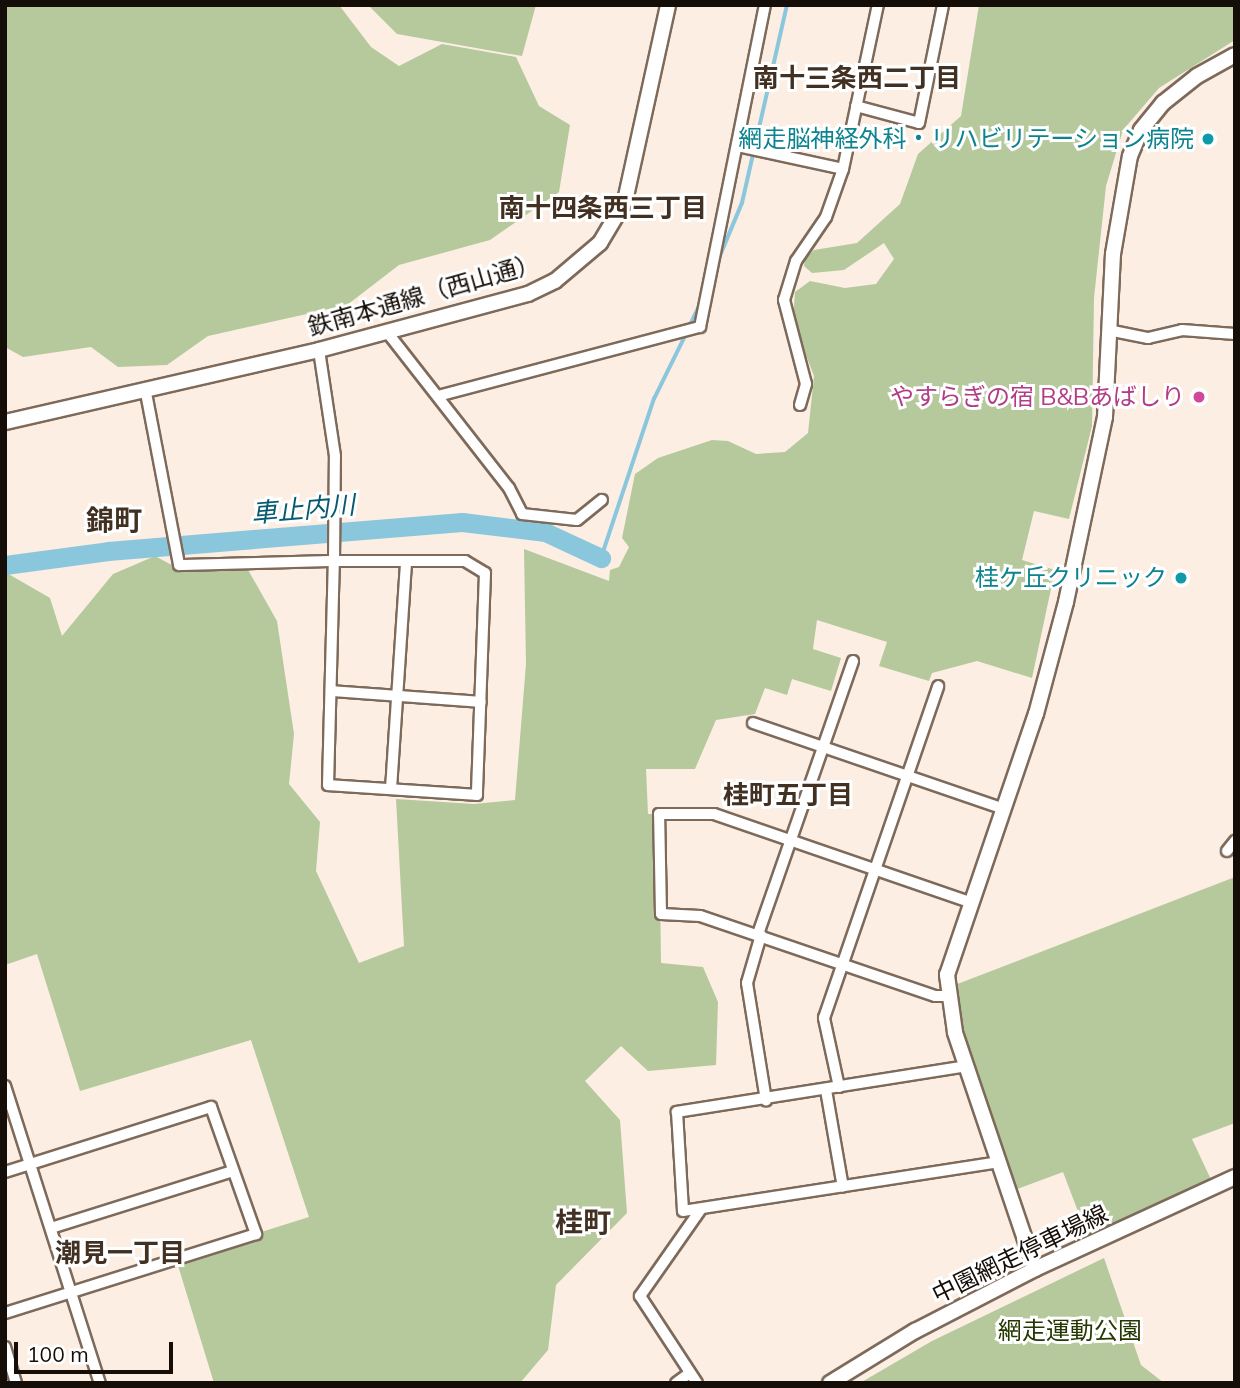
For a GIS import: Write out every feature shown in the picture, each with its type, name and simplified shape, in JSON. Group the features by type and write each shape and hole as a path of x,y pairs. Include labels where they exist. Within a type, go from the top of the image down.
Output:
{"street":[{"name":"鉄南本通線（西山通）","path":"5,422 146,393 319,350 540,289 578,265 600,243 628,190 668,5"},
{"path":"438,396 700,327 765,5"},
{"path":"800,405 806,384 784,300 796,261 826,217 843,169 878,5"},
{"path":"856,106 919,123 943,7 930,5"},
{"path":"1035,1269 967,1066 948,996 947,975 1052,659 1086,512 1105,417 1108,330 1124,176 1140,130 1176,91 1235,55"},
{"path":"737,146 843,169"},
{"path":"1108,330 1148,338 1182,330 1235,334"},
{"path":"387,332 509,488 522,514 578,520 602,500"},
{"path":"146,393 174,552 179,565 334,561 471,562 485,573 477,795 328,785 334,561 334,456 319,350"},
{"path":"391,789 406,561"},
{"path":"766,1100 747,983 759,935 790,839 853,661"},
{"path":"839,1087 824,1018 845,964 938,686"},
{"path":"331,691 481,702"},
{"path":"753,723 1004,809"},
{"path":"948,996 935,996 700,916 662,914 659,814 714,814 970,902"},
{"path":"1227,851 1235,841"},
{"path":"967,1066 677,1112 683,1211 999,1162"},
{"path":"5,1086 100,1383"},
{"path":"827,1090 843,1187"},
{"path":"5,1172 211,1107 256,1234 5,1313"},
{"path":"51,1228 233,1171"},
{"name":"中園網走停車場線","path":"830,1383 915,1331 1035,1269 1235,1177"},
{"path":"676,1383 693,1378 640,1296 701,1209"},
{"path":"5,1347 16,1383"}],"green space":[{"path":"5,5 339,5 371,47 399,66 442,44 516,57 539,106 570,125 559,192 490,240 399,265 347,305 208,336 167,365 118,367 91,347 23,357 5,347"},
{"path":"368,5 536,5 522,56 397,34"},
{"path":"979,5 1235,5 1235,40 1159,88 1123,130 1106,186 1094,298 1092,426 1069,519 1034,511 1022,560 1055,570 1032,678 977,661 932,673 929,681 879,666 887,642 817,620 813,649 841,658 831,691 792,679 787,695 765,688 755,714 716,720 695,769 646,769 648,814 659,814 661,963 703,967 718,1002 716,1065 648,1071 621,1046 585,1081 620,1120 627,1213 556,1285 548,1350 520,1383 214,1383 176,1259 309,1217 251,1040 80,1091 37,954 5,965 5,572 50,598 62,636 113,574 155,556 181,570 247,568 277,621 294,734 289,784 320,822 316,871 359,963 404,946 396,799 474,804 515,800 526,664 524,549 609,581 610,570 619,567 629,547 622,538 635,474 658,458 712,440 728,441 756,454 785,452 808,433 814,376 793,321 795,292 810,281 845,288 876,284 894,259 884,243 844,270 812,273 804,266 805,259 814,250 857,243 900,204 918,154 961,116"},
{"path":"1235,877 1235,1123 1192,1139 1214,1186 1090,1243 1063,1172 1009,1192 947,988"},
{"name":"網走運動公園","path":"1104,1258 1141,1365 1164,1383 860,1383 932,1341"}],"waterway":[{"path":"717,263 742,203 787,5"},
{"path":"689,327 701,302"},
{"path":"601,558 654,399 686,334"},
{"name":"車止内川","path":"5,565 108,551 462,522 545,532 601,558"}],"place":[{"name":"網走脳神経外科・リハビリテーション病院","path":"1208,139"},
{"name":"やすらぎの宿 B&Bあばしり","path":"1199,397"},
{"name":"桂ケ丘クリニック","path":"1181,578"}],"district":[{"name":"南十三条西二丁目","path":"857,78"},
{"name":"南十四条西三丁目","path":"603,208"},
{"name":"錦町","path":"114,520"},
{"name":"桂町五丁目","path":"788,795"},
{"name":"桂町","path":"583,1222"},
{"name":"潮見一丁目","path":"120,1253"}]}
